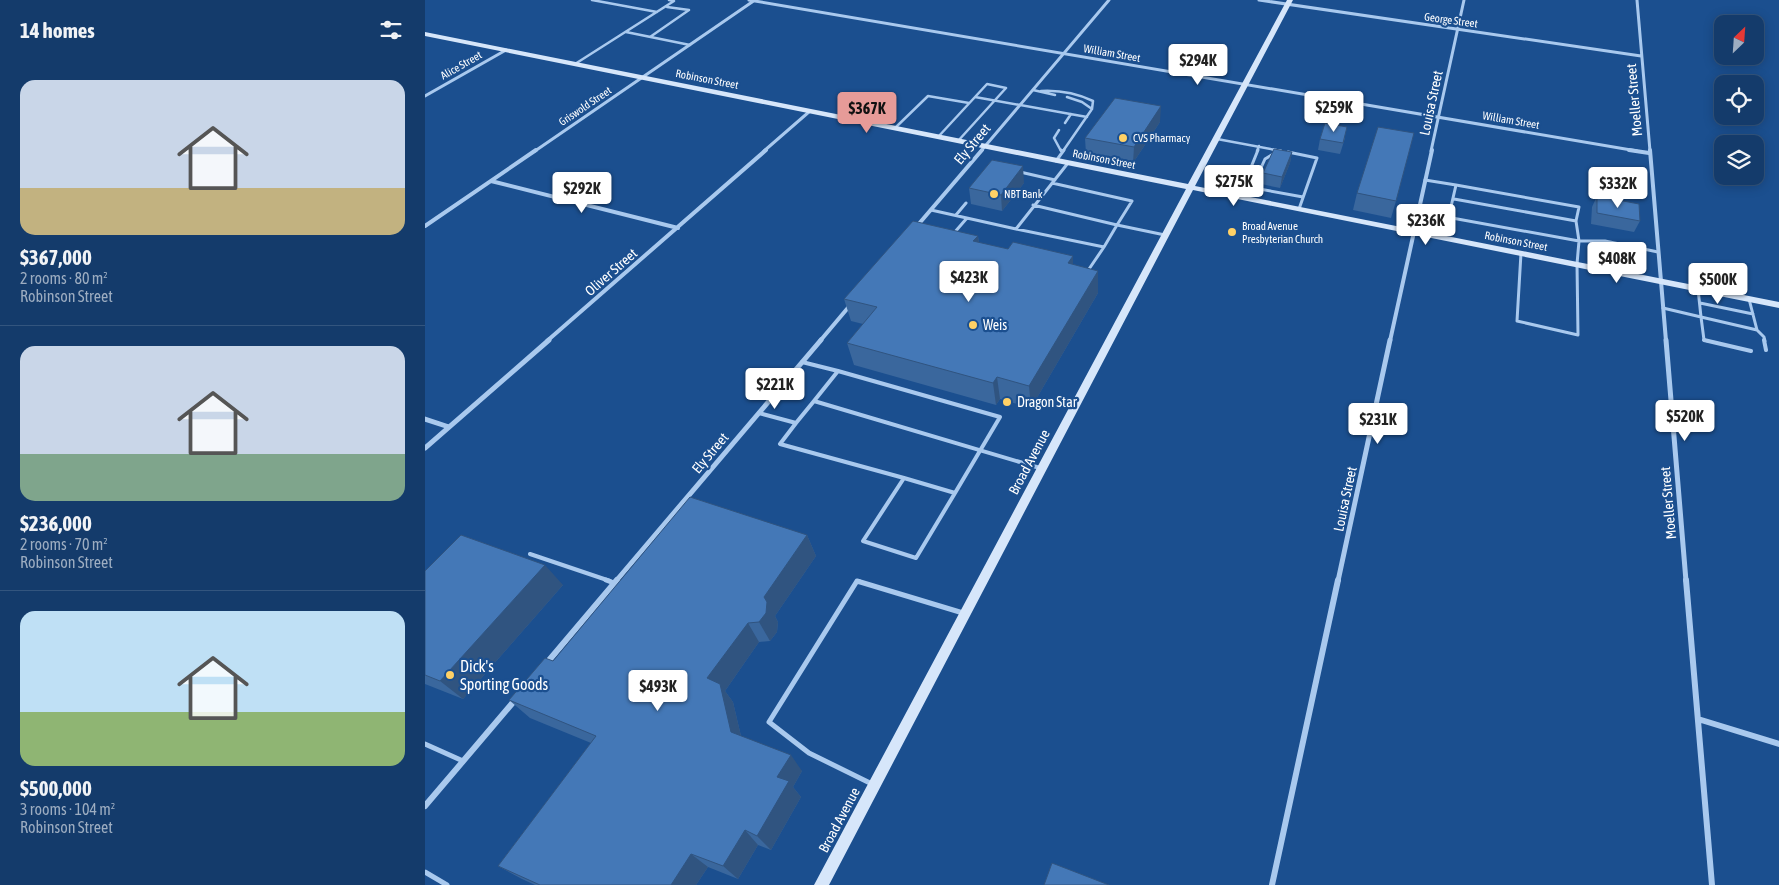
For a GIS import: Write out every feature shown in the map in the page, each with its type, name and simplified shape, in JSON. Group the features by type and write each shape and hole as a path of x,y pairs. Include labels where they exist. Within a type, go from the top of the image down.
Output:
{"street":[{"name":"William Street","path":"749,0 1649,153"},
{"name":"Griswold Street","path":"425,226 755,0"},
{"name":"Ely Street","path":"912,233 1109,0"},
{"name":"George Street","path":"1259,0 1289,2 1458,30 1641,56"},
{"name":"Louisa Street","path":"1272,885 1464,0"},
{"name":"Moeller Street","path":"1637,0 1713,885"},
{"name":"Broad Avenue","path":"821,885 1289,2"},
{"name":"Robinson Street","path":"425,34 1779,305"},
{"name":"Alice Street","path":"425,96 505,50"},
{"name":"Oliver Street","path":"425,448 810,111"},
{"path":"491,181 678,228"},
{"name":"Ely Street","path":"539,672 854,301"},
{"path":"425,419 449,427"},
{"path":"425,806 520,694"},
{"path":"1698,719 1779,744"}],"lane":[{"path":"592,0 657,12"},
{"path":"575,64 675,1 669,0"},
{"path":"650,37 689,10 666,6"},
{"path":"626,32 690,45"},
{"path":"938,137 987,84 1006,88 958,141"},
{"path":"1033,90 1055,95"},
{"path":"1041,91 1052,90 1085,96 1093,101 1092,108 1087,117 1056,160"},
{"path":"895,128 928,96 969,104"},
{"path":"975,97 1087,117"},
{"path":"1067,98 1082,102 1092,108"},
{"path":"1065,123 1071,114"},
{"path":"1059,130 1054,138 1062,152"},
{"path":"1217,139 1317,158 1299,209"},
{"path":"1239,197 1259,146"},
{"path":"1244,185 1255,181 1265,159 1271,154 1304,155"},
{"path":"1016,229 1068,163"},
{"path":"1013,170 1132,202 1086,274"},
{"path":"1425,180 1579,207 1577,221 1579,241 1577,264 1578,334 1517,321 1521,253"},
{"path":"1244,185 1303,197"},
{"path":"1456,185 1450,211 1452,218 1579,241 1605,241 1658,252"},
{"path":"1454,199 1577,221"},
{"path":"956,215 966,203"},
{"path":"1420,205 1450,211"},
{"path":"1033,206 1166,235"},
{"path":"931,210 1104,247"},
{"path":"952,236 967,218"},
{"path":"1698,289 1704,340 1751,350"},
{"path":"1749,299 1757,330"},
{"path":"1700,303 1753,314"},
{"path":"1663,308 1757,330 1765,337 1767,350"},
{"path":"802,362 1000,417 916,558 863,541 904,478"},
{"path":"838,371 780,444 955,493"},
{"path":"813,401 1042,468"},
{"path":"759,413 796,423"},
{"path":"530,554 614,583"},
{"path":"874,785 809,753 769,722 857,582 965,614"},
{"path":"425,744 463,761"},
{"path":"425,872 447,885"}],"building":[{"path":"1115,98 1161,106 1134,147 1085,138"},
{"path":"1325,123 1347,127 1343,143 1320,139"},
{"path":"1378,127 1414,133 1396,201 1357,193"},
{"path":"1274,149 1292,152 1282,177 1263,173"},
{"path":"992,160 1023,166 1001,195 969,188"},
{"path":"1597,196 1639,204 1640,221 1597,213"},
{"name":"Weis","path":"913,221 978,236 973,241 1008,249 1013,242 1073,256 1068,263 1098,271 1029,386 997,377 993,383 847,343 877,307 844,299"},
{"path":"690,497 807,535 764,597 767,602 766,613 759,622 748,623 707,678 720,684 731,732 791,755 777,777 789,781 757,836 745,830 723,866 691,854 671,885 540,885 498,866 596,736 509,700 545,658 553,661"},
{"path":"461,535 545,565 440,681 425,675 425,571"},
{"path":"1052,863 1109,885 1044,885"}],"place":[{"name":"CVS Pharmacy","path":"1123,138"},
{"name":"NBT Bank","path":"994,194"},
{"name":"Broad Avenue Presbyterian Church","path":"1232,232"},
{"name":"Weis","path":"973,325"},
{"name":"Dragon Star","path":"1007,402"},
{"name":"Dick's Sporting Goods","path":"450,675"}]}
